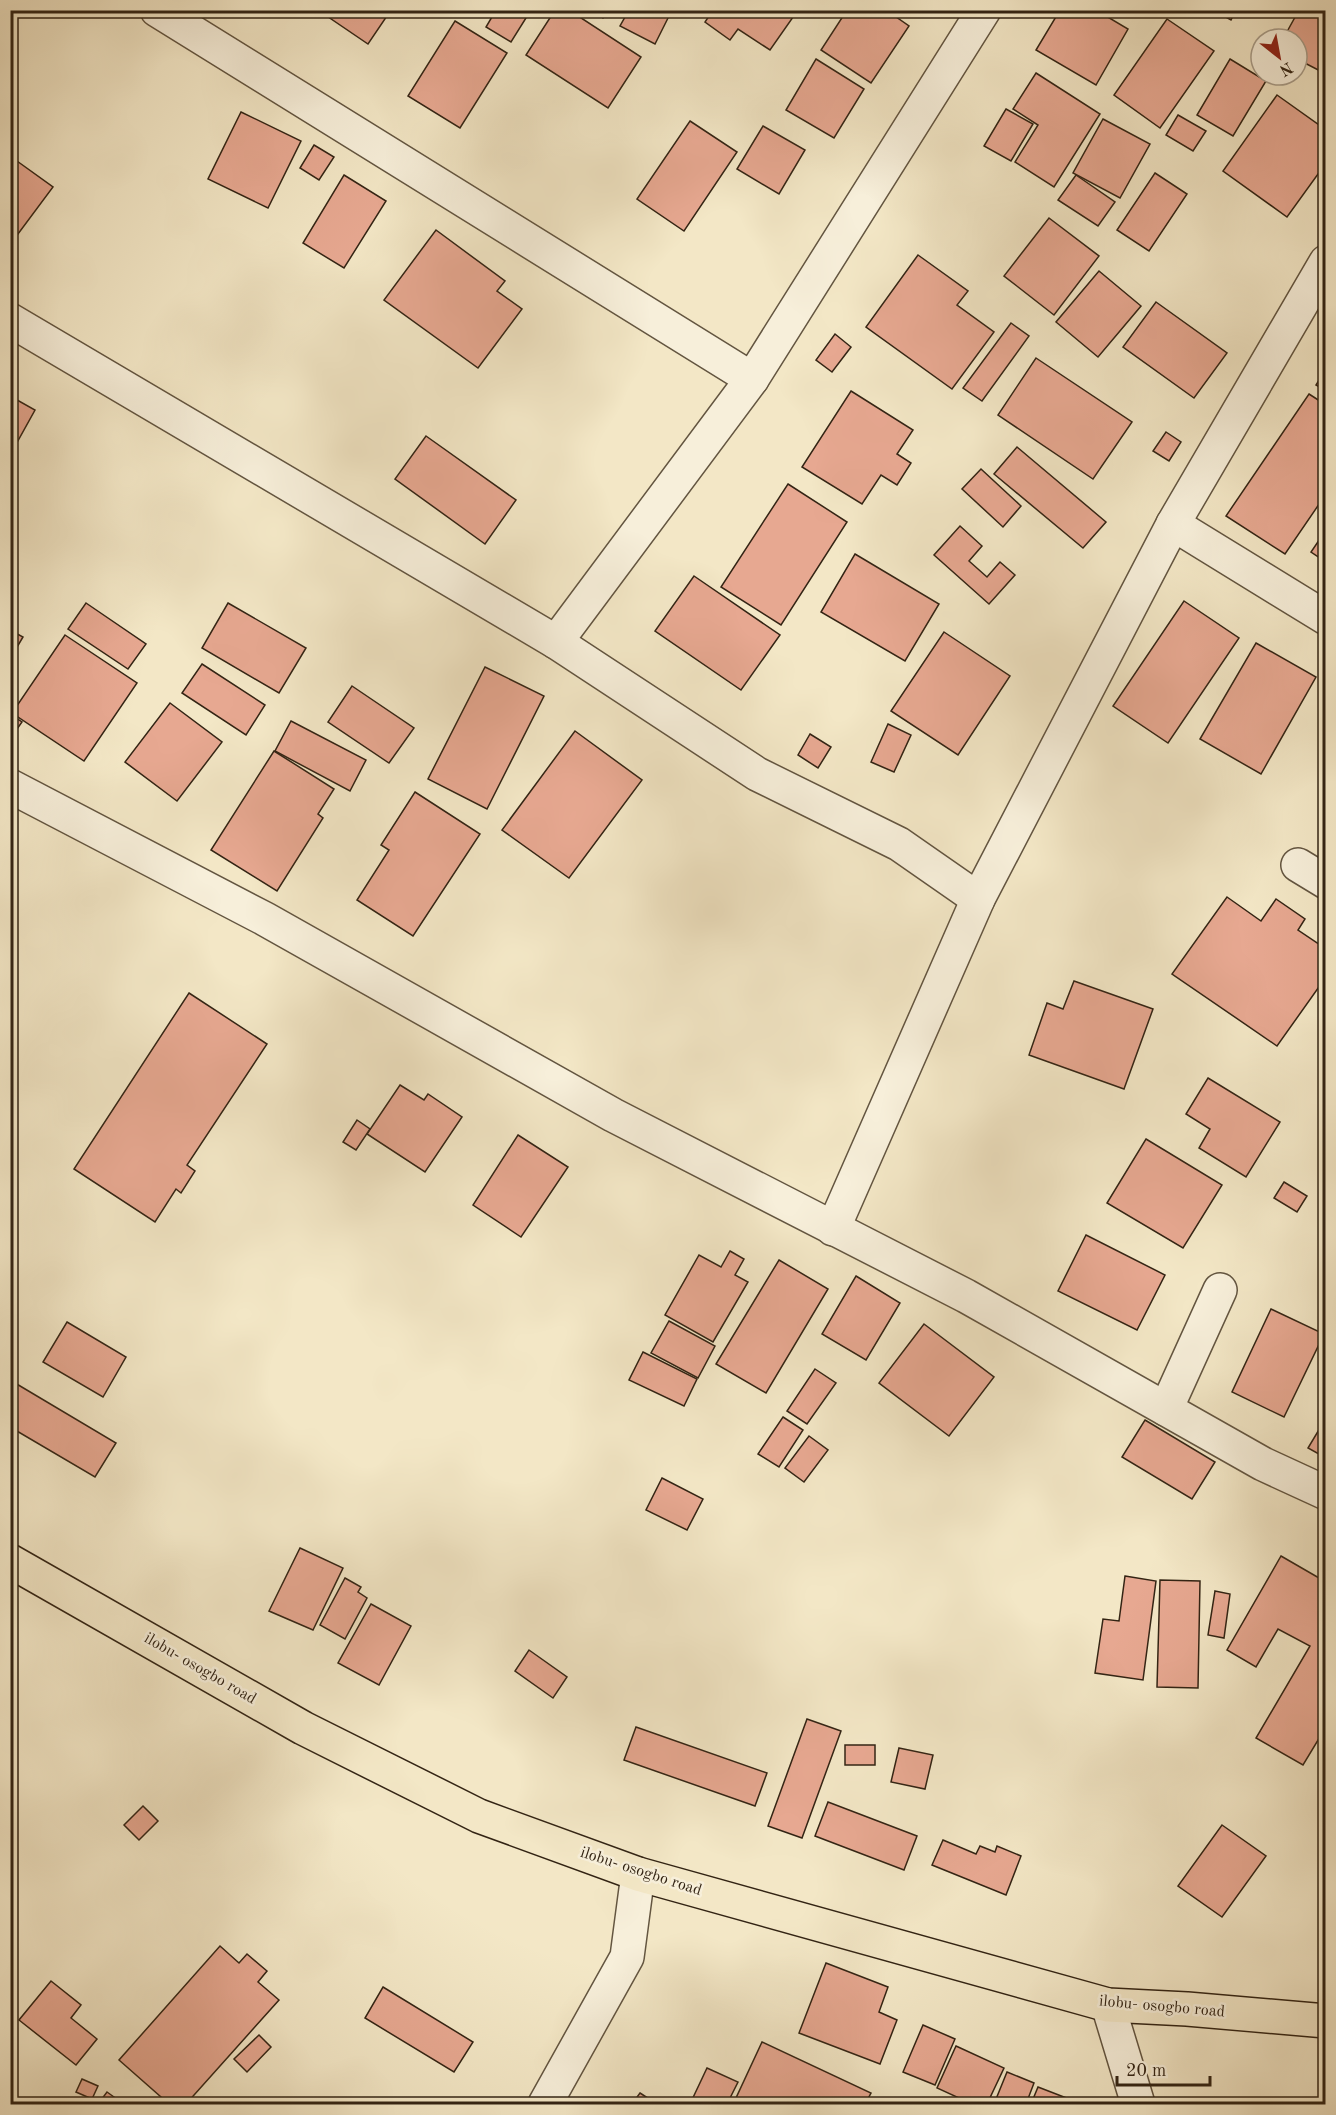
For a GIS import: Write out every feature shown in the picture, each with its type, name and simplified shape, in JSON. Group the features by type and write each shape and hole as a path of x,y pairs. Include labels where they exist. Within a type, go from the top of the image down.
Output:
{"main road":[{"name":"ilobu- osogbo road","path":"10,1561 303,1728 469,1811 638,1874 1108,2005 1326,2021"}],"street":[{"path":"157,10 752,380"},
{"path":"556,642 752,380 984,10"},
{"path":"833,1229 978,899 1173,524 1326,262"},
{"path":"10,320 556,642 757,774 899,844 978,899"},
{"path":"1173,524 1326,618"},
{"path":"10,786 265,919 613,1115 966,1296 1263,1464 1326,1493"},
{"path":"1298,865 1326,882"},
{"path":"1166,1409 1220,1290"},
{"path":"545,2104 627,1957 638,1874"},
{"path":"1108,2005 1138,2104"}],"building":[{"path":"318,10 391,10 368,44"},
{"path":"496,10 531,10 511,42 486,27"},
{"path":"555,10 569,10 641,57 608,108 526,55"},
{"path":"597,10 613,10 603,18"},
{"path":"629,10 672,10 655,44 620,26"},
{"path":"713,10 798,10 770,50 738,29 730,40 705,22"},
{"path":"847,10 886,10 909,26 871,83 821,50"},
{"path":"1060,10 1096,10 1128,29 1096,85 1036,50"},
{"path":"1213,10 1236,10 1231,20"},
{"path":"1299,10 1326,10 1326,74 1309,65 1309,27 1290,27"},
{"path":"1167,19 1214,51 1160,128 1114,95"},
{"path":"455,21 507,53 460,128 408,96"},
{"path":"816,59 864,89 834,138 786,110"},
{"path":"1230,59 1249,71 1249,87 1262,87 1233,136 1197,115"},
{"path":"1036,73 1100,114 1054,187 1015,162 1038,125 1013,109"},
{"path":"1277,95 1326,130 1326,163 1287,217 1223,171"},
{"path":"1006,109 1033,124 1011,161 984,146"},
{"path":"241,112 301,141 268,208 208,179"},
{"path":"1178,115 1206,131 1193,151 1166,135"},
{"path":"1103,119 1150,144 1120,198 1073,173"},
{"path":"690,121 737,152 684,231 637,199"},
{"path":"763,126 805,150 779,194 737,169"},
{"path":"314,145 334,157 319,180 300,168"},
{"path":"10,156 53,187 12,242 10,241"},
{"path":"1155,173 1187,194 1149,251 1117,230"},
{"path":"344,175 386,201 344,268 303,243"},
{"path":"1076,175 1115,202 1098,226 1058,200"},
{"path":"1049,218 1099,256 1054,315 1004,276"},
{"path":"436,230 505,281 497,291 522,309 478,368 384,300"},
{"path":"918,255 968,291 957,305 994,332 952,389 866,327"},
{"path":"1099,271 1141,306 1098,357 1056,322"},
{"path":"1156,302 1227,353 1194,398 1123,347"},
{"path":"1011,323 1029,336 982,401 963,388"},
{"path":"835,334 851,347 832,372 816,360"},
{"path":"1036,358 1132,422 1093,479 998,415"},
{"path":"1326,369 1326,391 1316,385"},
{"path":"851,391 913,430 897,454 911,463 897,485 881,475 862,504 802,467"},
{"path":"1309,394 1326,405 1326,494 1285,554 1226,516"},
{"path":"10,396 35,410 10,455"},
{"path":"1166,432 1181,442 1169,461 1153,451"},
{"path":"426,436 516,500 485,544 395,479"},
{"path":"1017,447 1106,522 1083,548 994,474"},
{"path":"981,469 1021,506 1003,527 962,489"},
{"path":"788,484 847,522 781,625 721,587"},
{"path":"960,526 982,546 969,561 987,577 1000,562 1015,575 989,604 934,555"},
{"path":"1326,530 1326,562 1311,552"},
{"path":"855,554 939,604 905,661 821,612"},
{"path":"694,576 780,635 741,690 655,631"},
{"path":"1184,601 1239,638 1168,743 1113,706"},
{"path":"86,603 146,644 128,669 68,629"},
{"path":"228,603 306,648 279,693 202,648"},
{"path":"10,630 23,637 10,659"},
{"path":"944,632 1010,676 958,755 891,711"},
{"path":"65,635 137,683 84,761 12,713"},
{"path":"1256,643 1316,677 1261,774 1200,739"},
{"path":"202,664 265,705 246,735 182,693"},
{"path":"485,667 544,696 487,809 428,779"},
{"path":"352,686 414,728 389,763 328,722"},
{"path":"170,703 222,742 177,801 125,762"},
{"path":"10,714 22,722 10,739"},
{"path":"291,721 366,760 350,791 275,751"},
{"path":"888,724 911,735 894,772 871,762"},
{"path":"575,731 642,780 569,878 502,830"},
{"path":"810,734 831,747 818,768 798,755"},
{"path":"274,751 334,789 318,814 323,818 277,891 211,850"},
{"path":"415,792 480,834 413,936 357,900 389,850 381,845"},
{"path":"1227,897 1261,921 1276,899 1305,919 1298,930 1326,949 1326,977 1277,1046 1172,974"},
{"path":"1074,981 1153,1009 1124,1089 1029,1055 1047,1003 1063,1009"},
{"path":"189,993 267,1044 187,1165 195,1171 181,1193 176,1189 155,1222 74,1169"},
{"path":"1208,1078 1280,1122 1246,1177 1199,1148 1210,1129 1186,1114"},
{"path":"400,1085 424,1100 428,1094 462,1117 425,1172 367,1134"},
{"path":"357,1120 370,1129 356,1150 343,1142"},
{"path":"518,1135 568,1167 521,1237 473,1205"},
{"path":"1146,1139 1222,1185 1183,1248 1107,1203"},
{"path":"1284,1182 1307,1196 1297,1212 1274,1198"},
{"path":"1086,1235 1165,1275 1137,1330 1058,1291"},
{"path":"730,1251 744,1259 735,1275 748,1282 713,1342 665,1315 699,1255 721,1267"},
{"path":"779,1260 828,1289 766,1393 716,1364"},
{"path":"856,1276 900,1303 866,1360 822,1334"},
{"path":"1271,1309 1324,1334 1284,1417 1232,1392"},
{"path":"669,1321 715,1346 698,1378 651,1353"},
{"path":"67,1322 126,1357 103,1397 43,1362"},
{"path":"924,1324 994,1377 949,1436 879,1383"},
{"path":"643,1352 697,1379 684,1406 629,1380"},
{"path":"815,1369 836,1383 807,1424 787,1411"},
{"path":"10,1380 116,1443 95,1477 10,1427"},
{"path":"783,1417 803,1430 779,1467 758,1454"},
{"path":"1145,1420 1215,1462 1192,1499 1122,1457"},
{"path":"1320,1428 1326,1431 1326,1458 1308,1448"},
{"path":"809,1436 828,1450 804,1482 785,1468"},
{"path":"662,1478 703,1499 687,1530 646,1510"},
{"path":"300,1548 343,1568 313,1630 269,1611"},
{"path":"1281,1556 1326,1582 1326,1727 1303,1765 1256,1738 1310,1646 1278,1629 1256,1667 1227,1650"},
{"path":"1125,1576 1156,1581 1143,1680 1095,1673 1103,1619 1119,1621"},
{"path":"345,1578 361,1587 358,1592 367,1598 345,1639 320,1625"},
{"path":"1160,1580 1200,1581 1198,1688 1157,1687"},
{"path":"1215,1591 1230,1594 1224,1638 1208,1635"},
{"path":"371,1604 411,1626 379,1685 338,1663"},
{"path":"529,1650 567,1677 553,1698 515,1671"},
{"path":"807,1719 841,1731 802,1838 768,1826"},
{"path":"636,1727 767,1773 755,1806 624,1760"},
{"path":"845,1745 875,1745 875,1765 845,1765"},
{"path":"899,1748 933,1755 925,1789 891,1782"},
{"path":"828,1802 917,1836 904,1870 815,1836"},
{"path":"143,1806 158,1821 139,1840 124,1825"},
{"path":"1222,1825 1266,1856 1222,1917 1178,1886"},
{"path":"943,1840 976,1854 980,1846 995,1852 997,1846 1021,1856 1006,1895 932,1865"},
{"path":"220,1946 239,1963 247,1954 267,1971 258,1982 279,2000 186,2104 169,2104 119,2060"},
{"path":"826,1963 888,1987 879,2012 897,2020 880,2064 799,2033"},
{"path":"51,1981 81,2005 71,2018 97,2039 76,2065 19,2020"},
{"path":"383,1987 473,2042 454,2072 365,2018"},
{"path":"923,2025 955,2039 935,2085 903,2072"},
{"path":"259,2035 271,2047 247,2072 234,2059"},
{"path":"762,2042 871,2093 865,2104 749,2104 736,2098"},
{"path":"956,2046 1004,2068 987,2104 972,2104 937,2088"},
{"path":"707,2068 738,2082 727,2104 690,2104"},
{"path":"1007,2072 1034,2083 1026,2104 994,2104"},
{"path":"82,2079 98,2086 92,2099 76,2092"},
{"path":"1038,2087 1082,2104 1031,2104"},
{"path":"107,2092 121,2102 119,2104 98,2104"},
{"path":"640,2093 657,2104 632,2104"}]}
